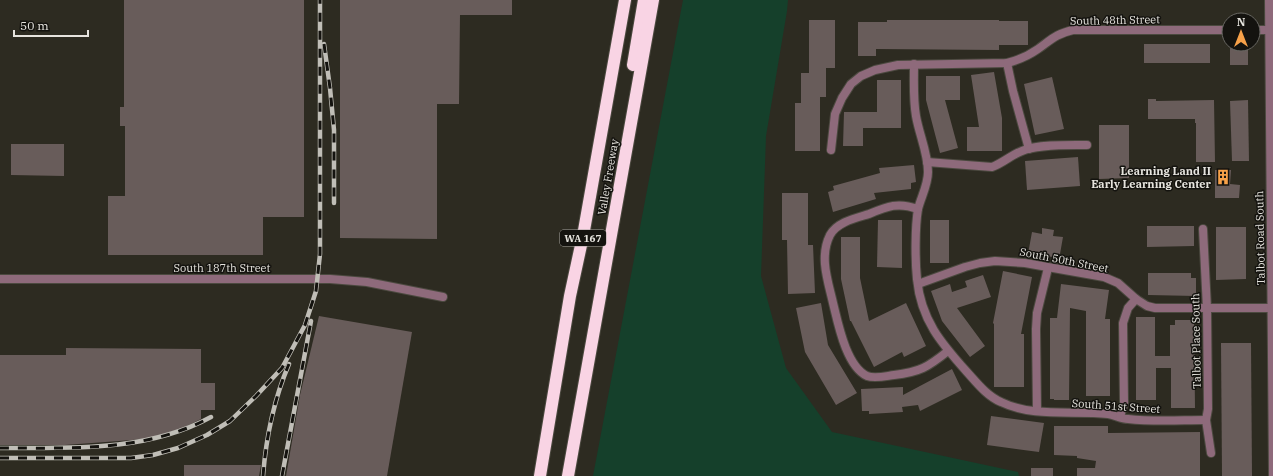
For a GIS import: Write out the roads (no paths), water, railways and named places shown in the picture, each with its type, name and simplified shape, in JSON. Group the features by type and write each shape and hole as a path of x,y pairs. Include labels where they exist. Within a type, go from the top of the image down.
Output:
{"highway":[{"name":"Valley Freeway","path":"540,476 570,296 583,236 625,0"},
{"path":"561,476 644,0"},
{"name":"Valley Freeway","path":"568,476 653,0"},
{"path":"648,30 657,0"}],"street":[{"name":"Talbot Road South","path":"1269,0 1271,82 1273,476"},
{"name":"South 48th Street","path":"831,150 834,114 842,98 851,84 861,76 875,70 898,65 914,64 1007,63 1020,60 1056,35 1073,30 1221,30"},
{"path":"1261,30 1269,30"},
{"path":"1007,63 1012,92 1029,149"},
{"name":"South 51st Street","path":"914,64 915,114 927,162 928,173 918,209 915,260 924,313 932,329 948,351 986,393 1000,402 1016,407 1046,413 1109,414 1127,419 1139,420 1206,420"},
{"path":"927,162 992,166 1000,164 1022,150 1067,145 1087,145"},
{"path":"918,209 907,205 889,206 840,224 830,234 825,250 824,261 826,274 846,349 859,370 866,375 879,377 922,370 948,351"},
{"name":"Talbot Place South","path":"1204,229 1207,308 1208,409 1206,420 1211,453"},
{"name":"South 50th Street","path":"918,284 980,263 1008,261 1104,277 1118,284 1147,306 1155,308 1272,308"},
{"path":"1037,411 1036,329 1048,268"},
{"name":"South 187th Street","path":"0,279 330,279 367,282 443,297"},
{"path":"1120,417 1124,403 1123,322 1128,308 1136,299"}],"railway":[{"path":"0,458 131,458 153,455 178,448 207,435 230,421 282,368 305,325 316,291 320,254 320,0"},
{"path":"324,44 334,130 334,203"},
{"path":"282,476 311,321"},
{"path":"263,476 266,447 275,405 289,364"},
{"path":"0,448 108,446 161,437 211,417"}],"place":[{"name":"Learning Land II Early Learning Center","path":"1223,177"}]}
